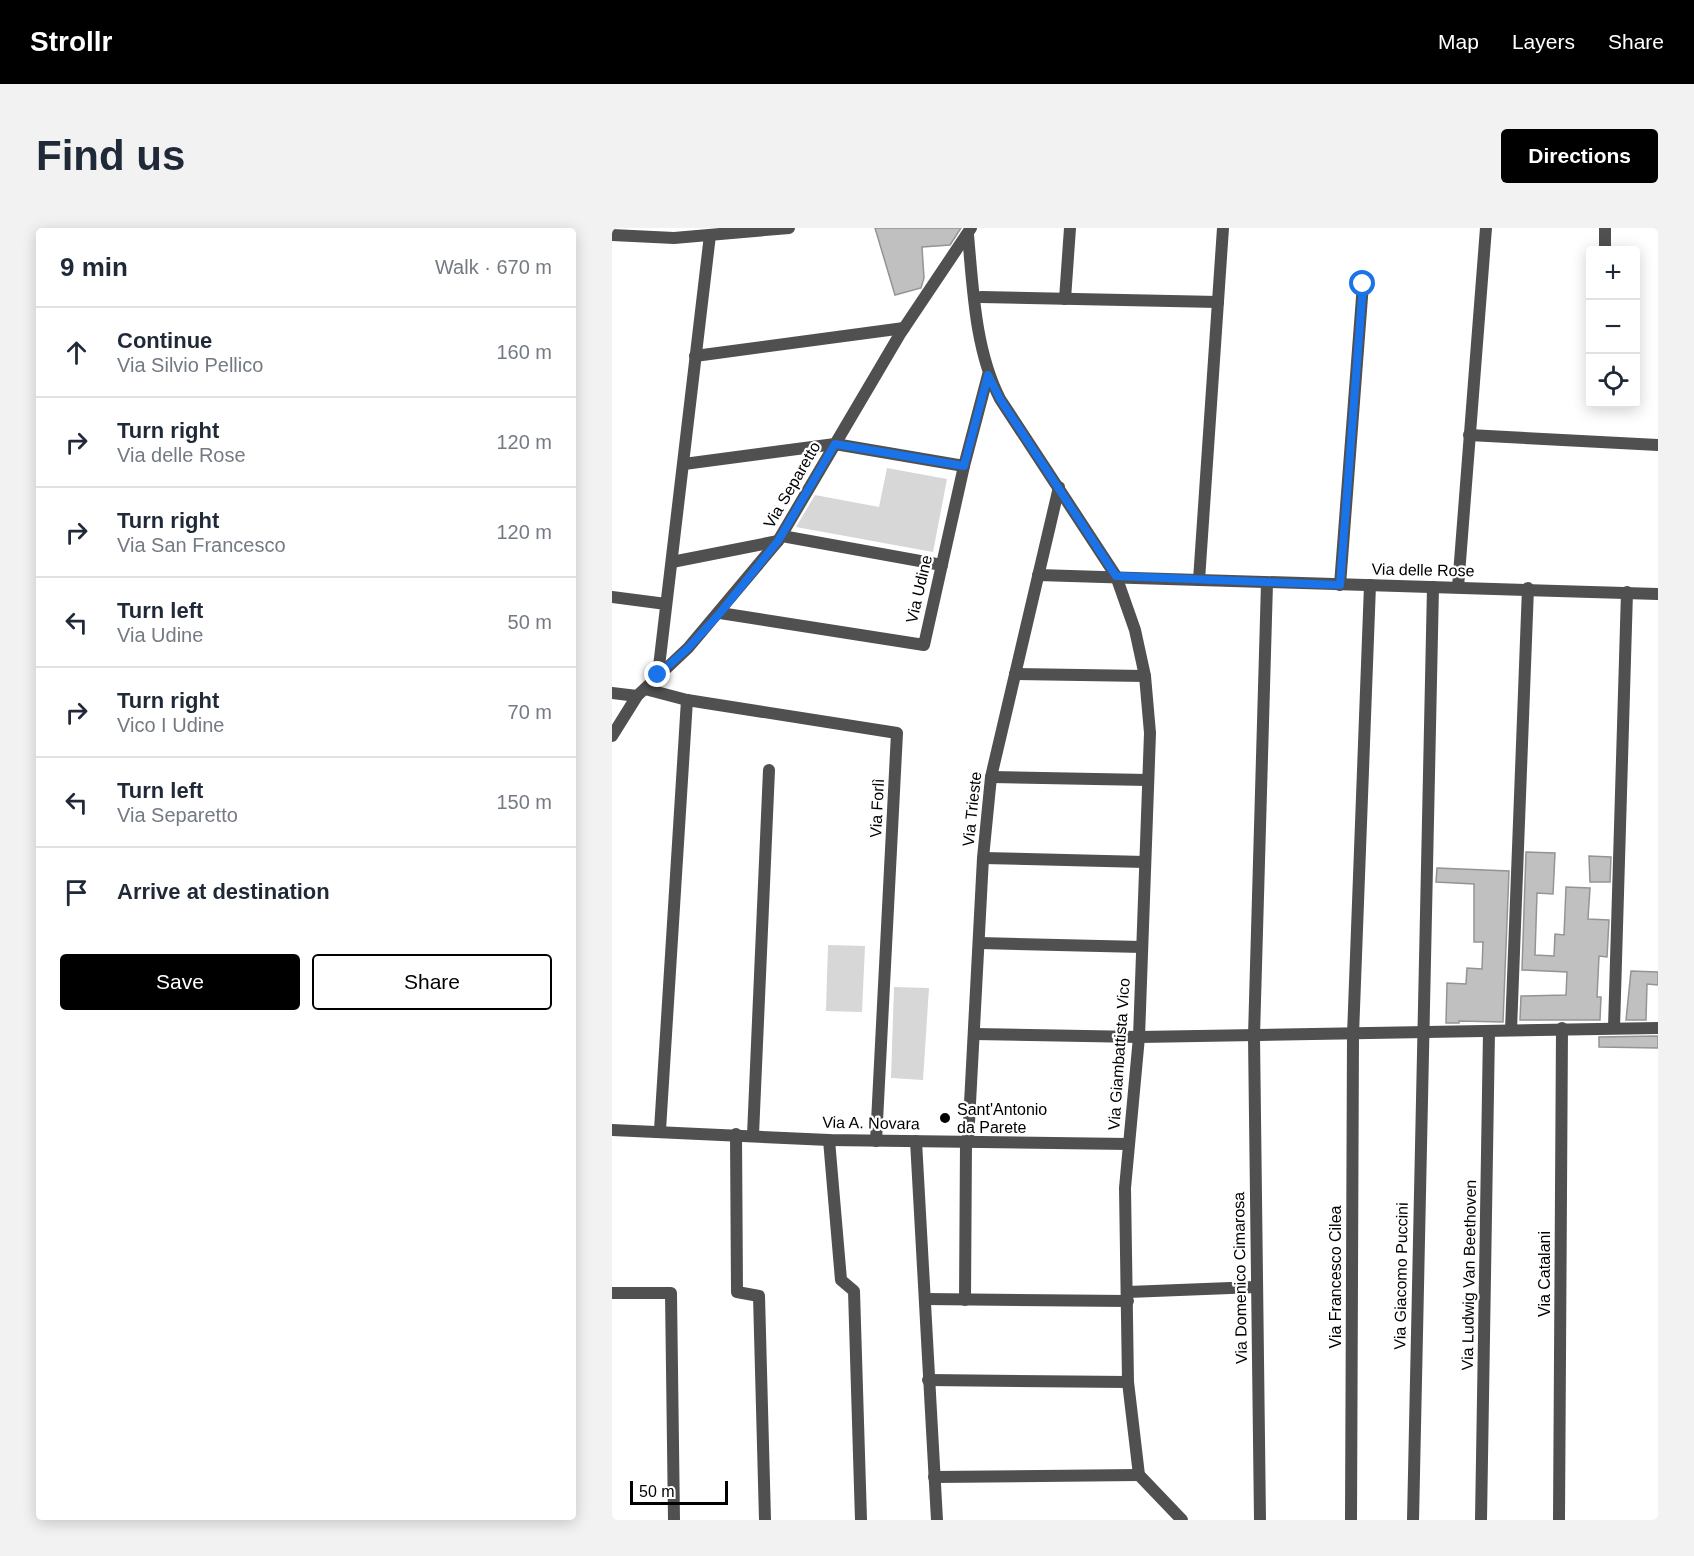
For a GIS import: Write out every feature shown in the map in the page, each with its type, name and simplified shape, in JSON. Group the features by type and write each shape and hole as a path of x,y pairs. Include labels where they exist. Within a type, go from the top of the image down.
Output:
{"street":[{"path":"612,235 675,233 710,236 789,228"},
{"path":"1065,299 1070,228"},
{"path":"1199,580 1223,228"},
{"path":"1458,587 1486,228"},
{"path":"1605,228 1605,246"},
{"path":"970,231 972,276 988,375"},
{"name":"Via Separetto","path":"612,736 641,693 688,648 720,613 780,538 904,328 970,231"},
{"path":"658,675 710,236"},
{"path":"1340,585 1363,284"},
{"path":"981,297 1218,302"},
{"path":"695,356 904,328"},
{"name":"Via Udine","path":"720,613 924,645 964,466 988,375"},
{"name":"Via Giambattista Vico","path":"988,375 1000,399 1116,576 1135,630 1145,676 1150,733 1139,1037 1125,1188 1128,1382 1138,1475"},
{"path":"1469,435 1658,445"},
{"path":"684,464 835,444 964,466"},
{"name":"Via Trieste","path":"965,1300 967,1142 991,777 1059,487"},
{"path":"672,562 780,538 942,565"},
{"name":"Via delle Rose","path":"1038,575 1340,585 1528,588 1658,594"},
{"name":"Via Domenico Cimarosa","path":"1260,1520 1254,1036 1266,583"},
{"name":"Via Francesco Cilea","path":"1351,1520 1353,1035 1370,585"},
{"name":"Via Giacomo Puccini","path":"1413,1520 1433,587"},
{"path":"1511,1030 1528,588"},
{"path":"1614,1028 1627,592"},
{"path":"612,597 666,604"},
{"path":"1015,674 1145,676"},
{"name":"Via Forlì","path":"612,693 641,693 897,733 876,1141"},
{"path":"660,1130 687,700"},
{"path":"753,1135 769,770"},
{"path":"991,777 1148,780"},
{"path":"984,858 1145,862"},
{"path":"980,943 1142,947"},
{"path":"974,1034 1139,1037 1254,1036 1562,1028 1658,1028"},
{"name":"Via Catalani","path":"1559,1520 1562,1028"},
{"name":"Via Ludwig Van Beethoven","path":"1481,1520 1489,1031"},
{"name":"Via A. Novara","path":"612,1130 660,1130 830,1140 1129,1144"},
{"path":"736,1134 737,1292 759,1296 765,1520"},
{"path":"830,1140 841,1280 854,1291 861,1520"},
{"path":"916,1141 937,1520"},
{"path":"926,1299 1128,1296 1256,1287"},
{"path":"612,1293 670,1293 674,1520"},
{"path":"928,1380 1128,1382"},
{"path":"934,1477 1138,1475 1182,1520"}],"shaded area":[{"path":"887,468 947,479 933,552 796,527 815,495 879,507"},
{"path":"828,945 865,946 862,1012 826,1011"},
{"path":"894,987 929,988 923,1080 891,1078"}],"building":[{"path":"875,228 961,228 950,245 922,247 924,278 921,288 895,295"},
{"path":"1526,852 1555,853 1553,894 1537,893 1535,955 1554,956 1555,934 1564,935 1566,887 1590,888 1588,919 1609,920 1607,957 1599,956 1597,997 1601,997 1600,1020 1520,1020 1521,996 1566,995 1567,972 1522,970"},
{"path":"1589,856 1611,857 1610,882 1590,882"},
{"path":"1437,868 1509,871 1503,1022 1446,1023 1447,983 1466,984 1467,968 1482,969 1483,942 1474,942 1474,884 1436,882"},
{"path":"1631,971 1658,972 1658,985 1647,984 1646,1020 1626,1020"},
{"path":"1658,1036 1658,1048 1599,1047 1599,1037"}],"place":[{"name":"Sant'Antonio da Parete","path":"945,1118"}],"route":[{"path":"658,675 688,648 720,613 782,536 835,444 964,466 988,375 1000,399 1116,576 1340,585 1363,284"}]}
